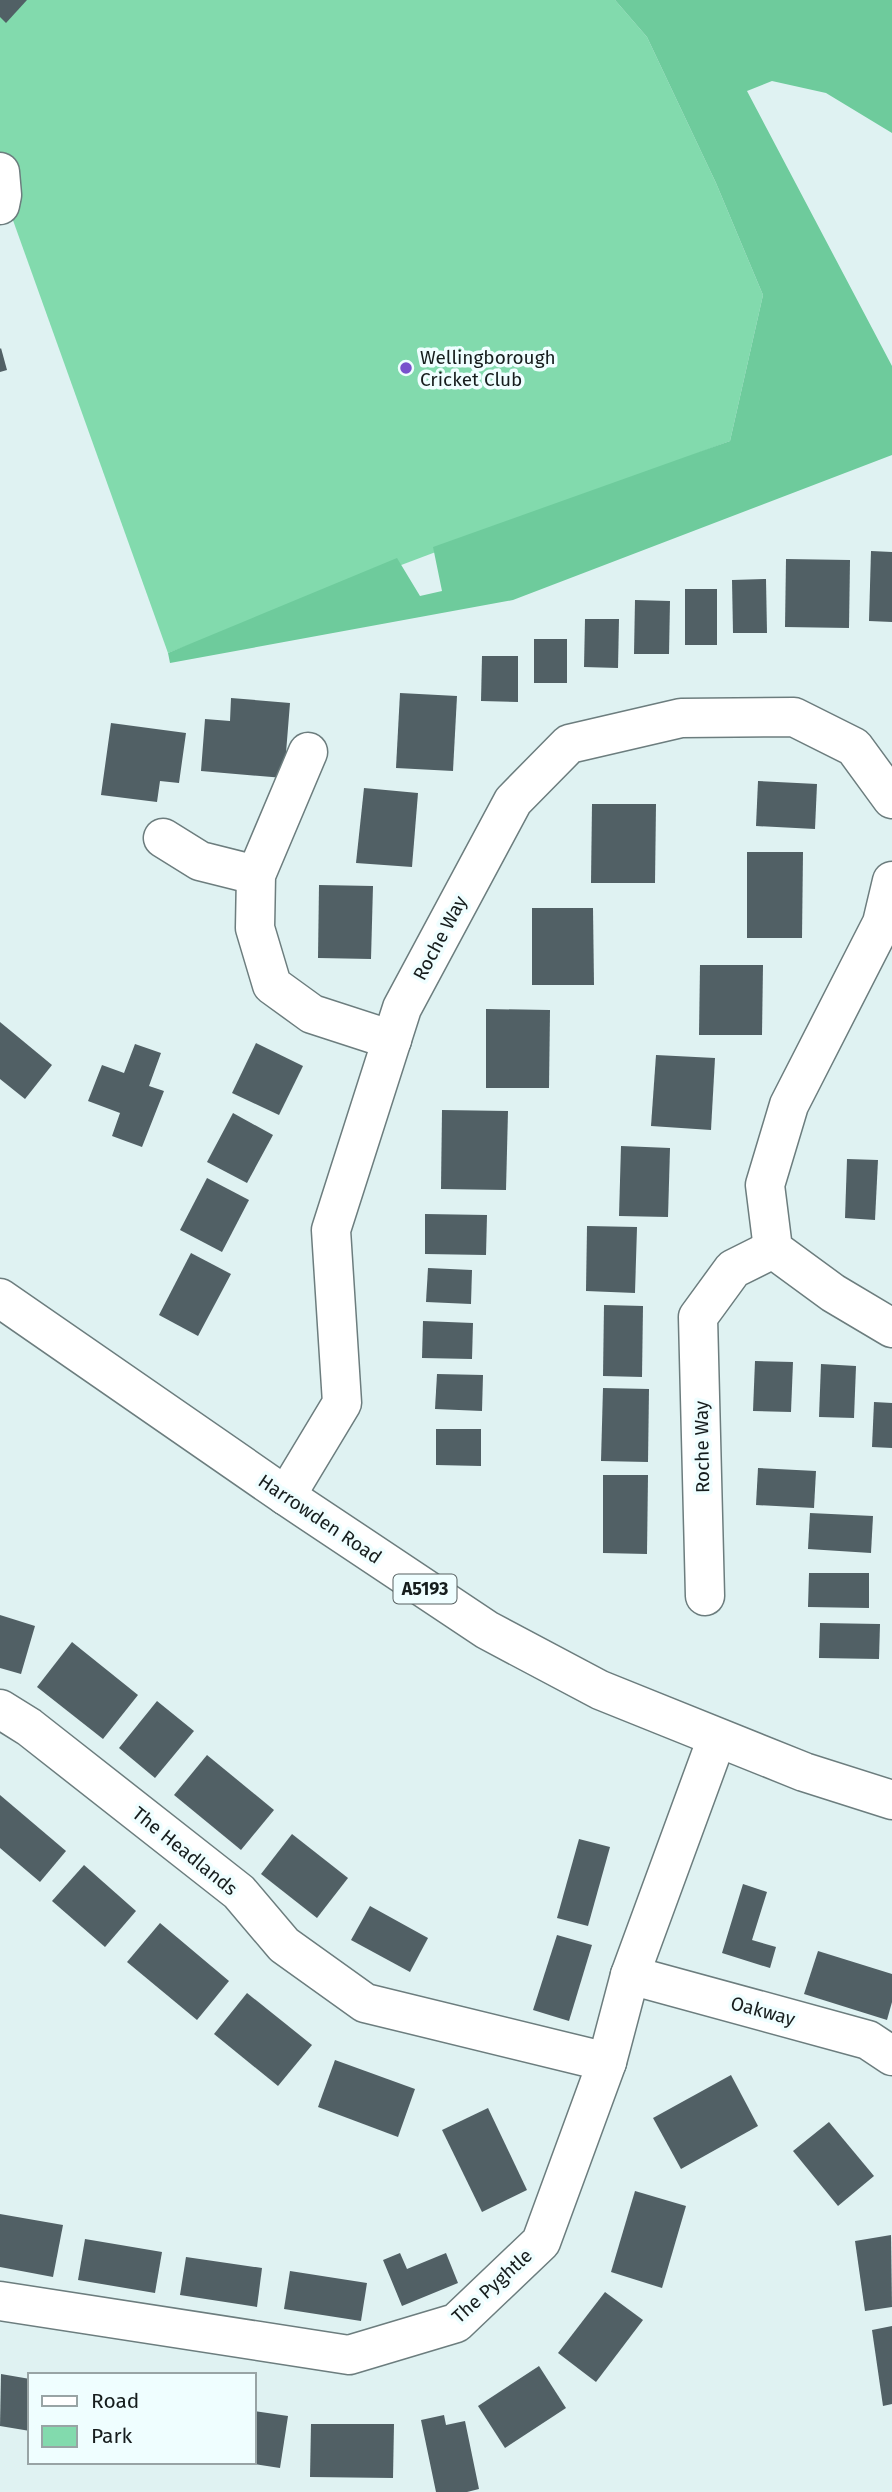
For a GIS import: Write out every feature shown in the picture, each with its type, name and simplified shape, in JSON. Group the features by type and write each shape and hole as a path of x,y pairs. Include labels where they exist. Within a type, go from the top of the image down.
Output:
{"street":[{"path":"0,172 0,205"},
{"name":"Roche Way","path":"286,1496 342,1403 331,1230 402,1008 513,801 569,744 681,718 794,717 855,747 892,799"},
{"path":"308,752 256,875 255,928 272,985 312,1014 392,1040"},
{"path":"163,838 200,861 256,875"},
{"path":"892,881 887,926 789,1105 765,1185 772,1249 833,1293 892,1328"},
{"name":"Roche Way","path":"705,1596 698,1317 733,1269 772,1249"},
{"name":"Harrowden Road","path":"0,1298 286,1496 487,1630 600,1690 804,1772 892,1800"},
{"name":"The Headlands","path":"0,1709 29,1727 239,1892 284,1945 365,2003 607,2062"},
{"name":"The Pyghtle","path":"0,2301 349,2355 456,2323 541,2242 607,2062 630,1975 717,1738"},
{"name":"Oakway","path":"630,1975 868,2040 892,2056"}],"green space":[{"name":"Wellingborough Cricket Club","path":"0,0 615,0 647,37 716,183 763,295 730,441 168,653 0,184"},
{"path":"615,0 892,0 892,133 826,93 772,81 747,91 892,366 892,455 513,600 170,663 168,653 397,558 420,596 442,591 433,547 730,441 763,295 716,183 647,37"}],"building":[{"path":"0,0 27,0 6,23 0,17"},
{"path":"0,349 7,370 0,372"},
{"path":"871,551 892,552 892,622 869,621"},
{"path":"786,559 850,560 849,628 785,627"},
{"path":"766,579 767,633 733,633 732,580"},
{"path":"685,589 717,589 717,645 685,645"},
{"path":"635,600 670,601 669,654 634,654"},
{"path":"585,619 619,619 618,668 584,667"},
{"path":"534,639 567,639 567,683 534,683"},
{"path":"482,656 518,656 518,702 481,701"},
{"path":"400,693 457,696 453,771 396,768"},
{"path":"231,698 290,703 284,778 201,771 205,719 230,721"},
{"path":"111,723 186,733 179,783 160,781 157,802 101,795"},
{"path":"758,781 817,784 815,829 756,826"},
{"path":"364,788 418,793 412,867 356,863"},
{"path":"592,804 656,804 655,883 591,883"},
{"path":"747,852 803,852 802,938 747,938"},
{"path":"319,885 373,886 371,959 318,958"},
{"path":"532,908 593,908 594,985 532,985"},
{"path":"700,965 763,965 762,1035 699,1035"},
{"path":"486,1009 550,1010 549,1088 486,1088"},
{"path":"0,1022 52,1065 25,1099 0,1079"},
{"path":"256,1043 303,1066 279,1115 232,1093"},
{"path":"135,1044 161,1053 149,1086 164,1091 142,1147 112,1136 120,1113 88,1101 102,1065 124,1073"},
{"path":"656,1055 715,1058 711,1130 651,1126"},
{"path":"442,1110 508,1111 506,1190 441,1189"},
{"path":"233,1113 273,1135 247,1183 207,1162"},
{"path":"621,1146 670,1148 668,1217 619,1216"},
{"path":"847,1159 878,1160 875,1220 845,1218"},
{"path":"207,1178 249,1200 222,1252 180,1230"},
{"path":"425,1214 487,1215 486,1255 425,1254"},
{"path":"587,1226 637,1227 635,1293 586,1291"},
{"path":"191,1253 231,1274 198,1336 159,1315"},
{"path":"428,1268 472,1270 471,1304 426,1302"},
{"path":"604,1305 643,1306 642,1377 603,1376"},
{"path":"423,1321 473,1323 472,1359 422,1358"},
{"path":"755,1361 793,1362 791,1412 753,1411"},
{"path":"821,1364 856,1366 854,1418 819,1417"},
{"path":"437,1374 483,1375 482,1411 435,1409"},
{"path":"603,1388 649,1389 648,1462 601,1461"},
{"path":"874,1402 892,1403 892,1448 872,1447"},
{"path":"436,1429 481,1429 481,1466 436,1465"},
{"path":"758,1468 816,1471 814,1508 756,1505"},
{"path":"603,1475 648,1475 647,1554 603,1553"},
{"path":"810,1513 873,1516 871,1553 808,1549"},
{"path":"809,1573 869,1573 869,1608 808,1607"},
{"path":"0,1615 35,1626 21,1674 0,1668"},
{"path":"820,1623 880,1624 879,1659 819,1658"},
{"path":"72,1642 138,1695 103,1739 37,1687"},
{"path":"157,1701 194,1731 155,1778 119,1748"},
{"path":"207,1755 274,1810 241,1850 174,1795"},
{"path":"0,1795 66,1851 40,1882 0,1848"},
{"path":"292,1834 348,1878 317,1918 261,1874"},
{"path":"579,1839 610,1847 588,1926 557,1918"},
{"path":"84,1865 136,1911 105,1947 52,1901"},
{"path":"743,1884 767,1892 752,1940 776,1947 770,1968 722,1953"},
{"path":"370,1906 428,1938 410,1972 351,1940"},
{"path":"160,1923 229,1981 197,2020 127,1962"},
{"path":"557,1935 592,1945 569,2021 533,2010"},
{"path":"818,1951 892,1974 892,2002 887,2020 804,1994"},
{"path":"247,1993 312,2045 278,2086 214,2034"},
{"path":"335,2060 415,2089 398,2137 318,2107"},
{"path":"731,2075 758,2126 681,2169 653,2118"},
{"path":"488,2108 527,2190 482,2212 442,2130"},
{"path":"829,2122 874,2176 838,2206 793,2151"},
{"path":"635,2191 686,2206 662,2288 611,2272"},
{"path":"0,2214 63,2225 53,2277 0,2267"},
{"path":"891,2235 892,2307 865,2311 855,2241"},
{"path":"85,2239 162,2252 155,2293 78,2280"},
{"path":"400,2253 407,2269 446,2253 458,2283 402,2306 383,2260"},
{"path":"186,2257 262,2268 257,2307 180,2295"},
{"path":"290,2271 367,2283 361,2321 284,2309"},
{"path":"605,2292 643,2320 596,2382 558,2353"},
{"path":"892,2326 892,2404 883,2406 872,2330"},
{"path":"539,2366 566,2408 505,2448 478,2406"},
{"path":"1,2374 28,2379 28,2431 0,2426"},
{"path":"256,2411 288,2416 280,2468 254,2464"},
{"path":"444,2415 446,2425 465,2421 479,2489 467,2492 436,2492 421,2420"},
{"path":"311,2424 394,2424 393,2478 310,2477"}],"place":[{"name":"Wellingborough Cricket Club","path":"406,368"}]}
